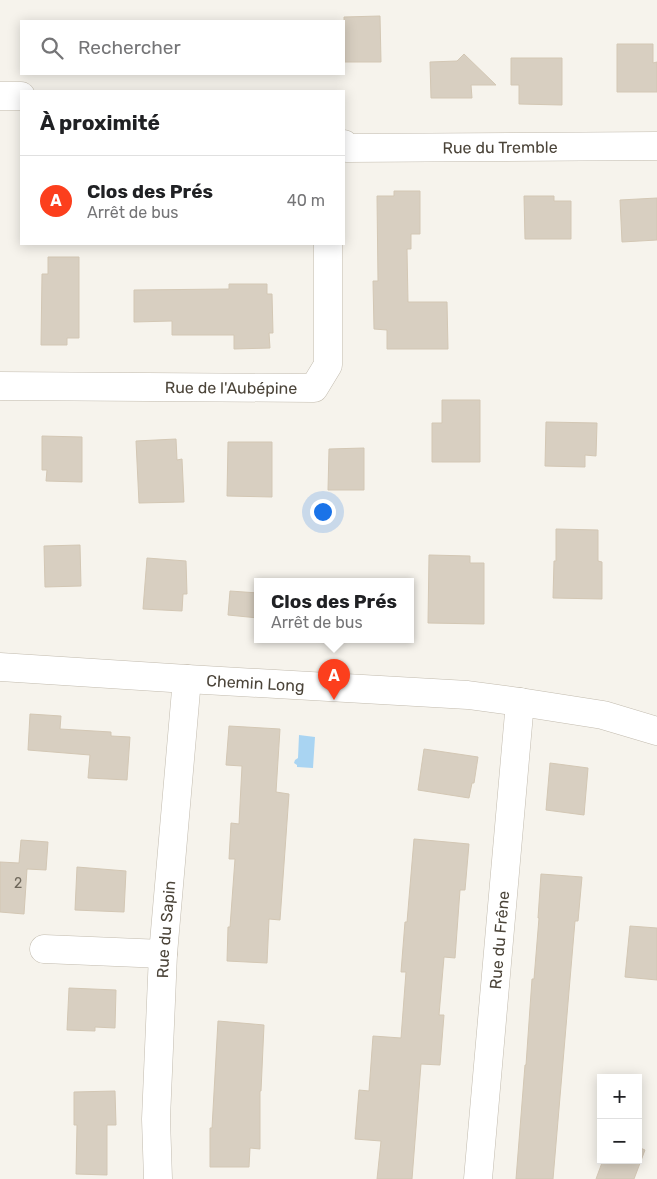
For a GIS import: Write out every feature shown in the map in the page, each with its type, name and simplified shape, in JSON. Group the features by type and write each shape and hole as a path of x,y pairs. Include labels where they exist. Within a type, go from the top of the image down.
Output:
{"street":[{"path":"0,96 20,96"},
{"name":"Rue du Tremble","path":"345,149 657,146"},
{"name":"Rue de l'Aubépine","path":"0,386 314,388 328,366 328,245"},
{"name":"Chemin Long","path":"0,667 188,680 468,695 603,715 657,731"},
{"name":"Rue du Sapin","path":"158,1179 156,1119 163,954 188,680"},
{"name":"Rue du Frêne","path":"478,1179 520,702"},
{"path":"44,949 163,954"}],"water":[{"path":"299,735 315,737 313,768 297,767 294,763 298,758"}],"building":[{"path":"380,16 381,62 345,62 344,17"},
{"path":"617,44 653,44 653,63 657,62 657,92 617,92"},
{"path":"464,54 496,85 471,85 472,98 431,98 430,62 457,61"},
{"path":"511,58 562,58 562,105 519,104 519,85 511,85"},
{"path":"394,191 420,191 420,234 411,234 411,249 407,249 408,302 447,302 448,349 387,349 387,330 374,329 373,281 378,281 377,196 394,196"},
{"path":"524,196 554,196 554,201 571,201 571,239 525,239"},
{"path":"657,198 657,240 622,242 620,200"},
{"path":"48,257 79,257 79,338 67,338 67,345 41,345 42,274 48,274"},
{"path":"229,284 267,284 267,294 272,294 273,333 269,333 270,348 234,349 234,335 172,335 172,321 134,322 134,290 229,289"},
{"path":"442,400 480,400 480,462 432,462 432,423 442,423"},
{"path":"546,422 597,423 596,456 585,455 585,467 545,466"},
{"path":"42,436 82,437 82,482 46,481 47,470 42,470"},
{"path":"176,439 177,460 182,459 184,502 139,503 136,441"},
{"path":"228,442 272,442 272,497 227,496"},
{"path":"364,448 364,490 328,490 329,449"},
{"path":"556,529 598,530 598,561 602,562 602,599 553,598"},
{"path":"80,545 81,586 45,587 44,546"},
{"path":"429,555 470,556 470,563 484,563 484,624 428,623"},
{"path":"147,558 186,561 187,594 183,594 182,611 143,609"},
{"path":"230,591 254,593 254,618 228,615"},
{"path":"30,714 61,716 60,729 111,732 111,736 130,737 127,780 88,778 90,755 28,750"},
{"path":"229,726 280,729 276,792 289,794 280,920 269,919 267,963 227,961 228,927 230,927 235,859 229,859 231,823 239,824 242,766 226,765"},
{"path":"424,749 478,757 474,783 472,783 469,798 418,790"},
{"path":"550,763 588,768 584,815 546,810"},
{"path":"414,839 469,844 465,890 460,890 455,958 444,957 439,1015 444,1015 440,1065 421,1064 412,1179 377,1179 381,1141 355,1139 359,1090 369,1091 373,1036 401,1038 406,972 401,972"},
{"path":"21,840 48,842 46,870 27,869 24,914 0,912 0,862 19,863"},
{"path":"77,867 126,871 124,912 75,910"},
{"path":"541,874 582,877 578,921 575,921 553,1179 516,1179 532,979 534,979 539,918"},
{"path":"630,926 657,928 657,980 625,977"},
{"path":"69,988 116,990 115,1028 95,1027 95,1031 67,1030"},
{"path":"218,1021 264,1025 260,1091 260,1149 250,1148 249,1167 210,1167 210,1128 212,1128"},
{"path":"115,1091 116,1125 107,1125 107,1175 76,1174 77,1125 74,1125 74,1092"},
{"path":"602,1164 640,1164 634,1179 596,1179"}],"place":[{"name":"Clos des Prés","path":"334,700"}]}
